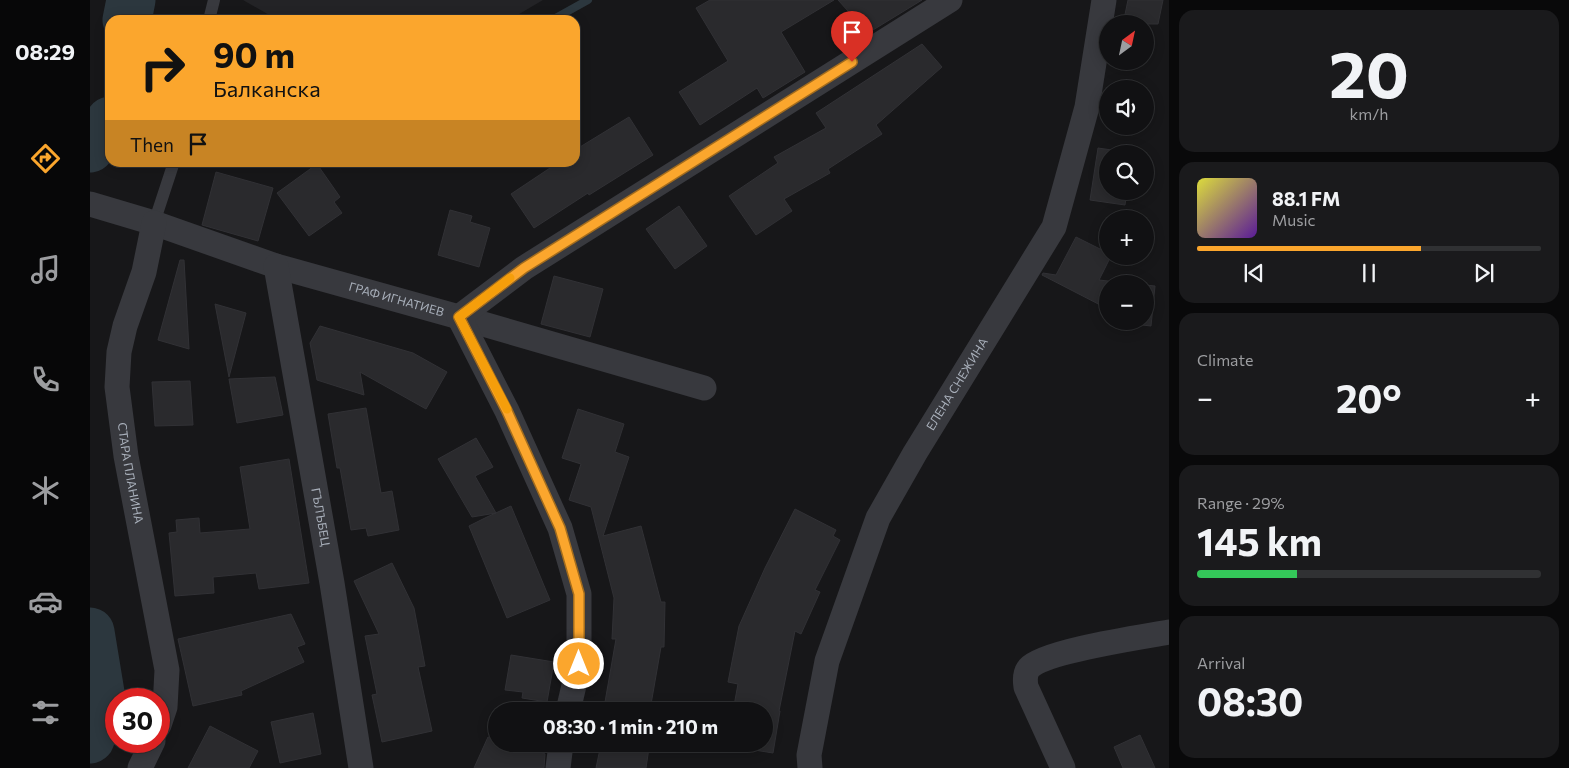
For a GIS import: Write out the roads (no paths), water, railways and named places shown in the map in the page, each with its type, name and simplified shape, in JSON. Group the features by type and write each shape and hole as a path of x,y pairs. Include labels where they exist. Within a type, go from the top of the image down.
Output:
{"street":[{"path":"570,702 579,664 579,594 560,528 507,411 459,317 524,268 950,0"},
{"name":"ЕЛЕНА СНЕЖИНА","path":"810,768 809,755 827,661 878,518 920,444 1054,227 1087,107 1104,0"},
{"name":"ГРАФ ИГНАТИЕВ","path":"90,204 154,223 276,266 704,388"},
{"name":"СТАРА ПЛАНИНА","path":"154,223 144,272 125,326 119,352 118,387 126,456 168,670 167,688"},
{"name":"ГЪЛЪБЕЦ","path":"276,266 332,583 361,768"},
{"path":"1063,768 1026,687 1026,677 1029,668 1060,653 1169,632"},
{"path":"558,768 560,752"},
{"path":"140,768 147,753"}],"lane":[{"path":"211,15 214,0"},
{"path":"154,223 172,167"}],"waterway":[{"path":"128,15 131,0"},
{"path":"561,15 588,0"},
{"path":"90,148 105,128"},
{"path":"90,159 105,157"},
{"path":"90,632 102,705 90,739"}]}
